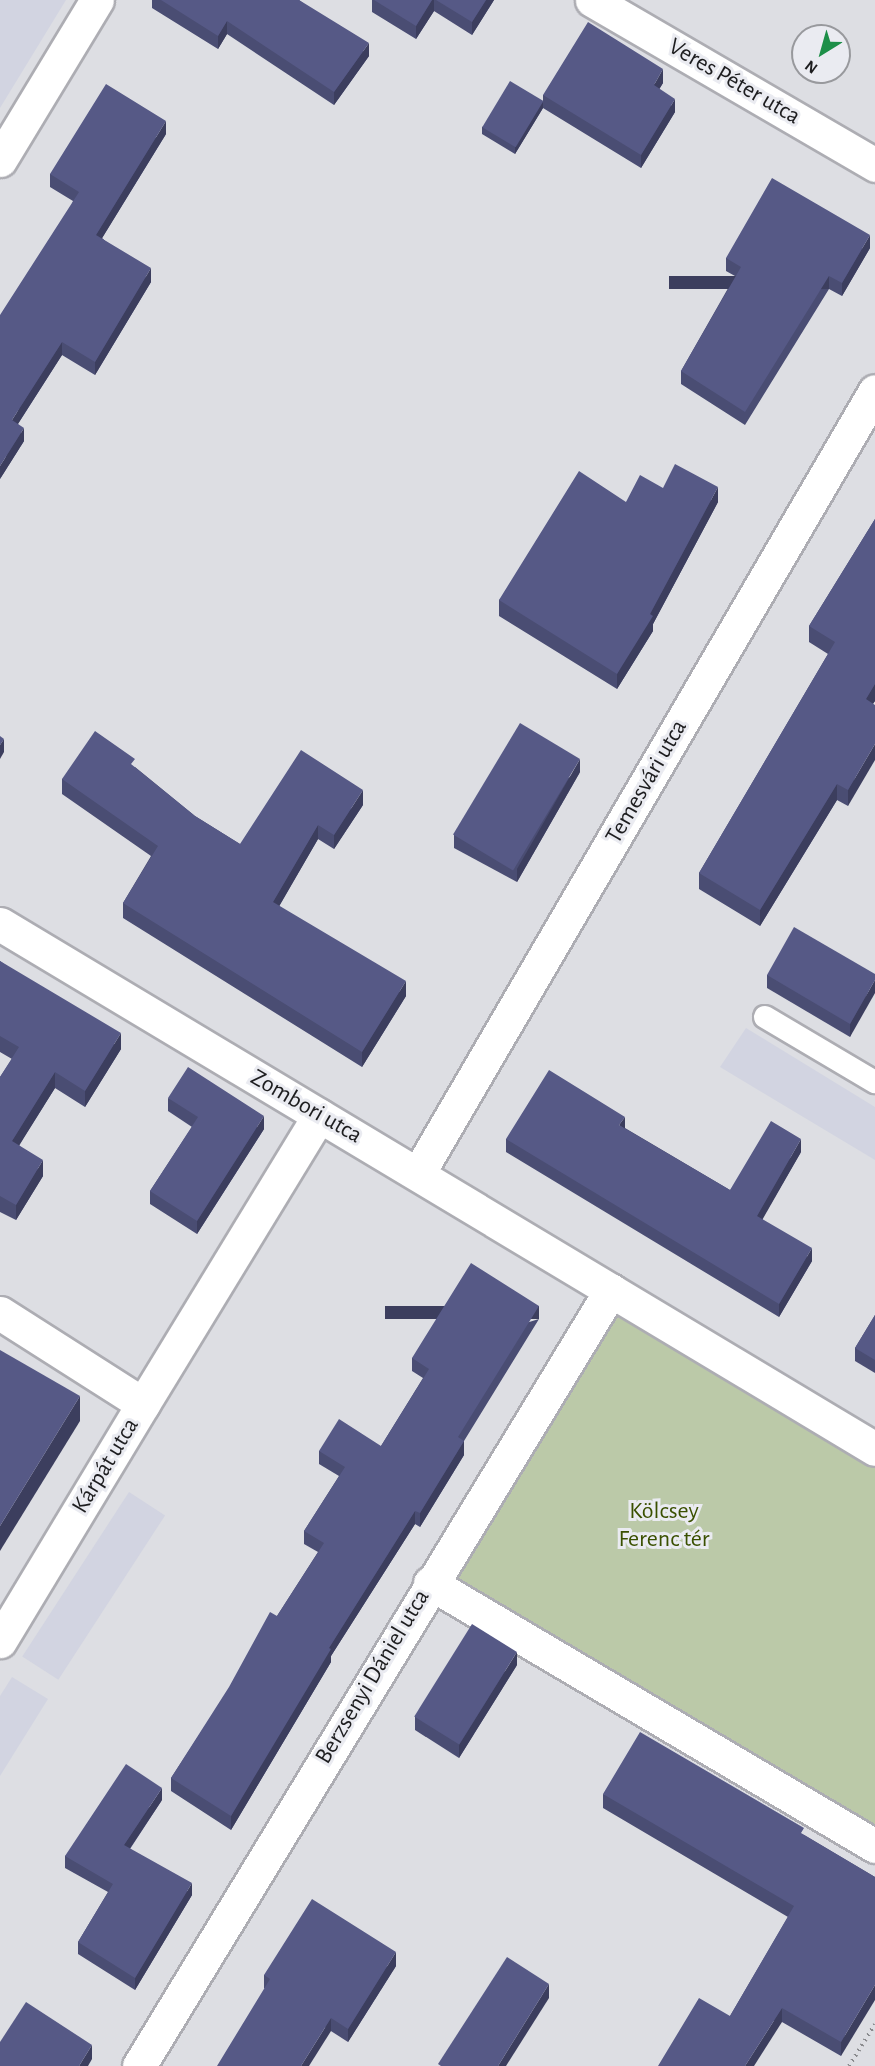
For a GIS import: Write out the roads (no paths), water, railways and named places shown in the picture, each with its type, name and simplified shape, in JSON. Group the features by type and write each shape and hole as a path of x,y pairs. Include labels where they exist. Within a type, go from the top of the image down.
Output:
{"street":[{"path":"0,160 96,0"},
{"name":"Veres Péter utca","path":"592,0 875,165"},
{"name":"Temesvári utca","path":"419,1172 875,391"},
{"name":"Zombori utca","path":"0,924 320,1116 419,1172 611,1290"},
{"path":"143,1404 320,1116"},
{"path":"611,1290 875,1449"},
{"name":"Berzsenyi Dániel utca","path":"139,2066 430,1583 611,1290"},
{"name":"Kárpát utca","path":"0,1313 143,1404 0,1641"},
{"path":"430,1583 875,1846"}],"lane":[{"path":"765,1017 875,1082"}],"park label":[{"name":"Kölcsey Ferenc tér","path":"664,1526"}]}
